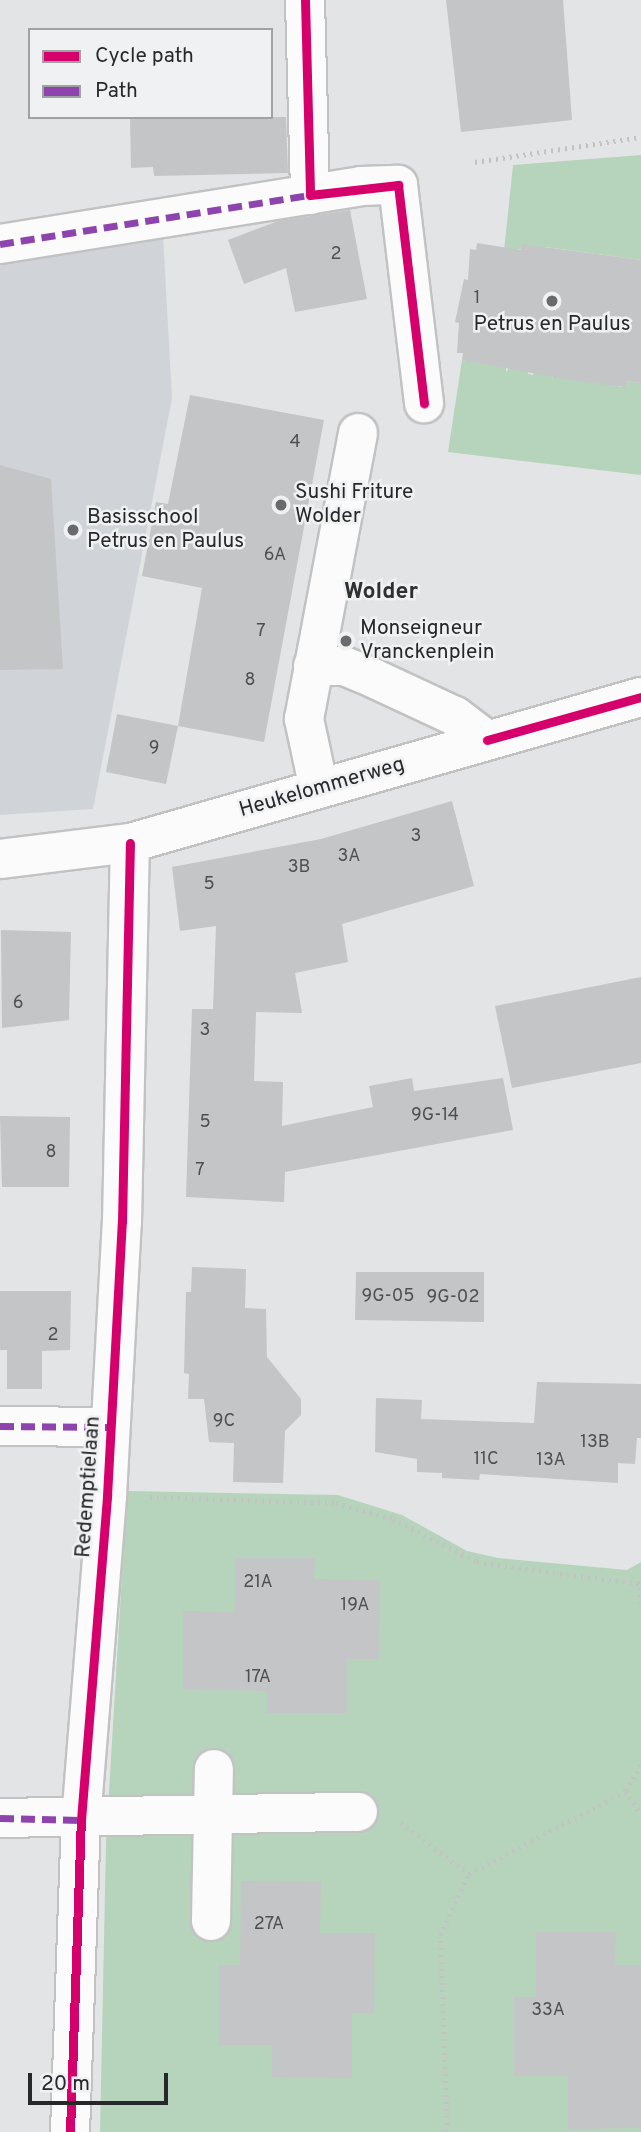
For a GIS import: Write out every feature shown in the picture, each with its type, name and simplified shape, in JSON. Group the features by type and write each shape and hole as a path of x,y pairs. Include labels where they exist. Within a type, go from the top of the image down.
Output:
{"street":[{"path":"305,0 310,195"},
{"path":"0,244 361,186 398,186 424,402"},
{"path":"319,789 304,719 358,433"},
{"path":"313,666 344,666 373,678 455,716 487,740"},
{"name":"Heukelommerweg","path":"0,859 130,843 641,697"},
{"name":"Redemptielaan","path":"70,2132 81,1820 107,1496 122,1222 130,843"},
{"path":"0,1426 110,1427"},
{"path":"211,1921 211,1814 214,1769"},
{"path":"0,1818 81,1820 211,1814 358,1812"}],"path":[{"path":"475,162 641,137"},
{"path":"640,1583 641,1606"},
{"path":"447,2132 440,1935 469,1874 626,1791 641,1765"},
{"path":"626,1791 641,1815"},
{"path":"358,1812 391,1815 469,1874"}],"shaded area":[{"name":"Basisschool Petrus en Paulus","path":"163,235 172,398 93,809 0,815 0,254"}],"green space":[{"path":"641,155 641,260 546,247 504,251 513,165"},
{"path":"462,360 506,366 506,372 511,366 529,369 528,374 533,375 534,369 552,372 552,378 557,372 622,387 627,381 641,383 641,475 448,452"},
{"path":"127,1491 338,1495 402,1515 467,1551 498,1558 627,1570 641,1562 641,2132 100,2132 106,1842"}],"building":[{"path":"446,0 563,0 572,120 461,132"},
{"path":"286,117 288,173 154,176 153,167 131,168 130,119"},
{"path":"350,210 367,299 295,312 286,268 244,284 228,240 278,221"},
{"name":"Petrus en Paulus","path":"477,243 521,250 522,244 641,260 641,383 627,381 626,387 575,381 462,360 463,353 457,353 459,323 455,322 464,279 468,280 470,249 476,250"},
{"path":"190,395 324,420 264,742 178,726 202,588 142,576 156,502 168,504"},
{"path":"0,465 51,479 63,669 0,670"},
{"path":"117,714 178,726 166,784 106,772"},
{"path":"452,801 474,886 342,924 348,962 295,973 302,1013 256,1012 254,1081 283,1082 282,1126 373,1107 369,1086 412,1078 414,1091 503,1078 513,1130 285,1172 284,1202 186,1197 192,1009 213,1009 216,926 180,931 172,867 321,839"},
{"path":"1,930 71,932 69,1020 2,1028"},
{"path":"641,977 641,1063 512,1088 495,1006"},
{"path":"0,1116 70,1117 69,1187 2,1187"},
{"path":"192,1267 246,1269 245,1308 266,1309 267,1357 301,1399 301,1415 285,1431 283,1483 233,1482 234,1443 209,1442 204,1399 188,1399 189,1374 184,1373 186,1292 191,1292"},
{"path":"356,1272 484,1272 484,1322 355,1320"},
{"path":"0,1291 71,1291 70,1350 42,1351 42,1389 7,1389 7,1350 0,1350"},
{"path":"537,1382 641,1384 641,1438 637,1438 635,1464 618,1463 618,1483 480,1474 479,1480 442,1478 442,1473 417,1472 417,1459 375,1452 376,1398 422,1400 421,1419 534,1423"},
{"path":"235,1558 315,1558 314,1579 380,1580 379,1659 347,1659 347,1713 267,1713 267,1691 183,1690 183,1611 235,1612"},
{"path":"241,1881 321,1882 320,1933 375,1933 374,2013 352,2013 352,2078 272,2077 272,2045 219,2045 219,1965 240,1965"},
{"path":"536,1932 616,1932 615,1965 641,1965 641,2128 568,2129 568,2076 514,2076 514,1997 536,1997"}],"marked path":[{"path":"0,244 310,195"},
{"path":"0,1426 110,1427"},
{"path":"0,1818 81,1820"}],"cycle path":[{"path":"305,0 310,195 398,185 424,403"},
{"path":"487,740 641,697"},
{"path":"70,2132 81,1820 107,1496 122,1222 130,843"}],"place":[{"name":"Petrus en Paulus","path":"552,301"},
{"name":"Sushi Friture Wolder","path":"281,505"},
{"name":"Basisschool Petrus en Paulus","path":"73,530"},
{"name":"Monseigneur Vranckenplein","path":"346,641"}],"district":[{"name":"Wolder","path":"381,593"}]}
